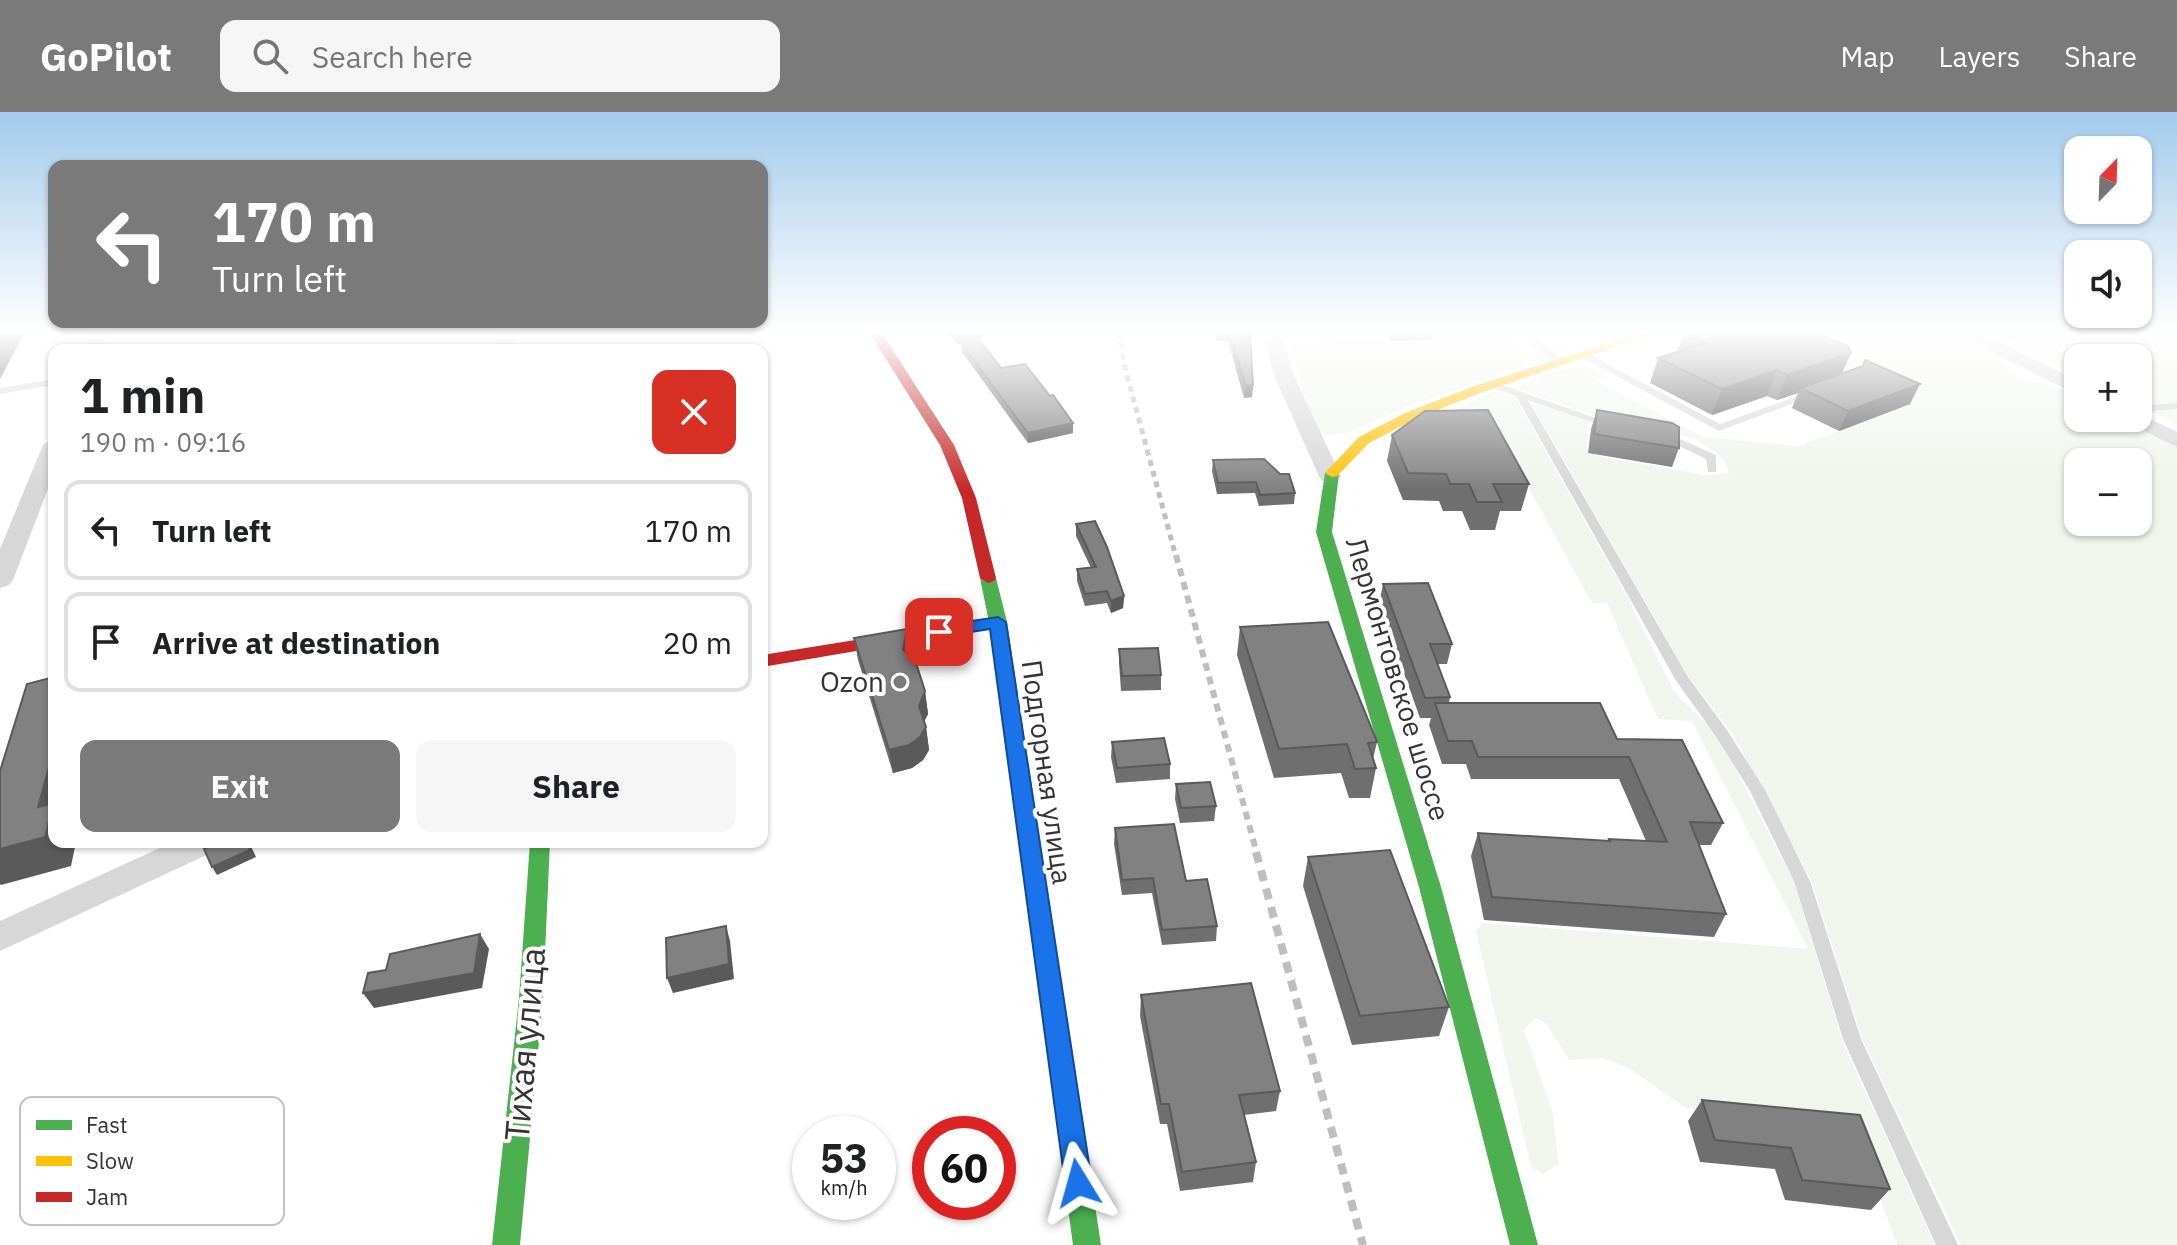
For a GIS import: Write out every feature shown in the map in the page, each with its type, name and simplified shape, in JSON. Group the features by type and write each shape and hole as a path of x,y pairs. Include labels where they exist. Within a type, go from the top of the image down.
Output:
{"street":[{"name":"Подгорная улица","path":"909,385 947,445 969,498 998,622 1087,1245"},
{"path":"1288,385 1330,476 1348,453 1375,433 1494,385"},
{"path":"2152,428 2177,441"},
{"path":"0,580 48,460"},
{"name":"Лермонтовское шоссе","path":"1330,476 1324,532 1414,824 1491,1102 1524,1245"},
{"path":"768,660 998,622"},
{"path":"0,937 191,848"},
{"name":"Тихая улица","path":"506,1245 531,998 540,848"}],"lane":[{"path":"0,391 37,385"},
{"path":"1494,385 1623,428"},
{"path":"1639,385 1719,428 1819,392"},
{"path":"1519,393 1682,679 1757,790 1802,881 1852,1039 1947,1245"},
{"path":"2152,408 2177,406"},
{"path":"1654,433 1669,436 1712,457 1712,470"}],"shaded area":[{"path":"1301,385 1469,385 1408,406 1349,432 1327,435 1315,428"},
{"path":"1520,385 1603,385 1703,437 1798,446 1910,404 1886,385 2050,385 2064,391 2064,432 2152,432 2177,444 2177,1245 1961,1245 1863,1041 1811,880 1732,733 1689,678 1532,405 1540,402 1588,419 1587,454 1705,475 1729,473 1721,458 1689,438 1588,413 1518,389"},
{"path":"2152,385 2177,385 2177,425 2152,412"},
{"path":"1493,392 1504,393 1517,400 1630,602 1674,692 1717,734 1794,881 1843,1043 1935,1245 1897,1245 1869,1167 1841,1121 1686,1108 1627,1067 1603,1058 1569,1060 1546,1023 1535,1018 1524,1030 1552,1110 1559,1164 1543,1174 1531,1167 1476,932 1482,923 1808,949 1692,721 1658,719 1607,603 1592,603 1490,418 1393,438"}],"building":[{"path":"992,385 1041,385 1050,396 1053,395 1073,423 1028,433"},
{"path":"1713,385 1734,385 1722,389"},
{"path":"1809,385 1918,385 1848,411 1800,388"},
{"path":"1488,410 1529,484 1493,484 1502,502 1477,502 1469,484 1450,484 1446,474 1408,473 1392,435 1425,411"},
{"path":"1597,410 1672,423 1679,427 1679,448 1594,434"},
{"path":"1264,459 1280,474 1289,474 1295,493 1260,495 1256,482 1218,483 1213,460"},
{"path":"1095,521 1124,596 1111,601 1107,591 1085,594 1077,569 1096,567 1076,524"},
{"path":"1428,583 1452,644 1430,644 1450,697 1425,698 1383,584"},
{"path":"1328,622 1377,742 1368,743 1376,768 1355,769 1347,744 1279,749 1240,627"},
{"path":"907,629 903,650 914,657 925,691 919,706 926,727 920,737 909,745 889,750 854,638"},
{"path":"1158,648 1161,675 1122,676 1119,649"},
{"path":"48,679 48,771 38,807 48,804 48,826 45,837 0,849 0,771 27,684"},
{"path":"1435,703 1600,703 1617,739 1682,740 1723,823 1690,822 1726,914 1492,897 1478,833 1667,842 1629,757 1478,757 1472,741 1448,741"},
{"path":"1164,738 1170,764 1117,768 1112,742"},
{"path":"1210,782 1216,806 1181,808 1176,784"},
{"path":"1174,824 1186,881 1207,879 1217,926 1162,930 1153,878 1122,880 1115,828"},
{"path":"249,848 250,850 212,867 204,849"},
{"path":"1390,850 1449,1007 1360,1016 1308,857"},
{"path":"726,926 729,964 667,978 666,938"},
{"path":"480,934 474,973 363,993 368,973 386,970 390,954"},
{"path":"1251,983 1280,1091 1239,1095 1256,1162 1182,1172 1169,1104 1161,1104 1141,995"},
{"path":"1702,1100 1860,1115 1890,1189 1802,1180 1791,1148 1715,1140"}],"railway":[{"path":"1130,385 1176,557"},
{"path":"1176,555 1257,854"},
{"path":"1256,852 1363,1245"}],"traffic: fast":[{"path":"1332,473 1324,532 1430,887 1524,1245"},
{"path":"988,578 998,622 1087,1245"},
{"path":"506,1245 531,998 540,848"}],"traffic: slow":[{"path":"1332,473 1364,440 1377,432 1490,385"}],"traffic: jam":[{"path":"909,385 947,445 969,498 988,578"},
{"path":"768,660 998,622"}],"place":[{"name":"Ozon","path":"900,682"}],"route":[{"path":"939,632 998,622 1078,1183"}]}
